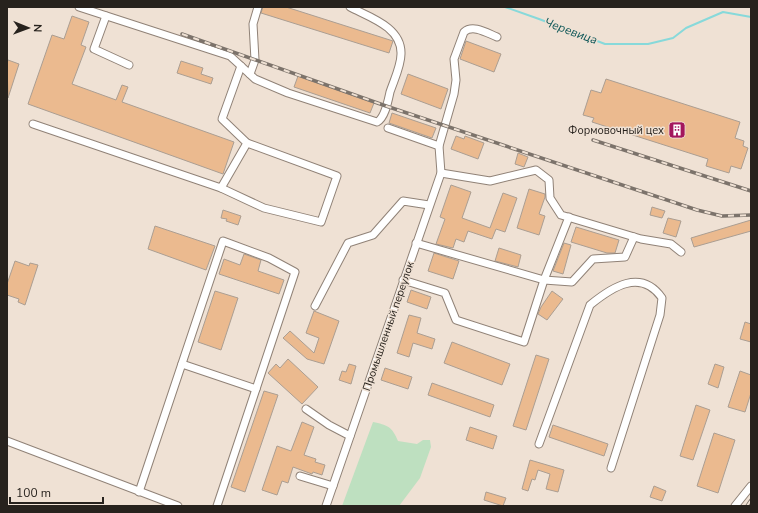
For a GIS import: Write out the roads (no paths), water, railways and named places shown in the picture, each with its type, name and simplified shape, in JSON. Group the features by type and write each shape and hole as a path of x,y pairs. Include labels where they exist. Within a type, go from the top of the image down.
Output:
{"street":[{"path":"79,7 230,56 255,79 288,93 373,122 377,122 380,120 400,61 400,45 396,36 387,27 350,7"},
{"path":"250,74 255,60 252,24 258,7"},
{"path":"106,16 94,49 128,65"},
{"path":"388,128 439,146 454,94 456,80 454,59 464,32 468,28 476,28 497,37"},
{"path":"33,124 221,188 264,208 321,222 337,176 247,143 222,119 241,66"},
{"path":"221,188 247,143"},
{"name":"Промышленный переулок","path":"326,506 441,173 439,146"},
{"path":"441,173 490,181 536,170 549,180 550,198 561,215 634,237 671,244 681,252"},
{"path":"315,306 348,244 373,235 403,201 429,205"},
{"path":"403,280 445,293 456,320 524,342 544,280 569,217"},
{"path":"416,243 544,280 572,282 593,259 625,257 634,237"},
{"path":"139,492 223,241 269,258 295,272 217,506"},
{"path":"539,444 590,305 603,294 619,286 635,282 643,282 656,290 662,298 660,315 611,468"},
{"path":"182,364 256,389"},
{"path":"306,409 350,436"},
{"path":"7,441 178,506"},
{"path":"300,476 333,486"},
{"path":"735,506 751,486"}],"waterway":[{"name":"Черевица","path":"505,7 605,44 648,44 673,38 686,28 723,12 751,17"}],"railway":[{"path":"182,34 386,106 697,210 722,216 751,215"},
{"path":"593,140 751,191"},
{"path":"747,506 751,500"}],"place":[{"name":"Формовочный цех","path":"677,130"}]}
